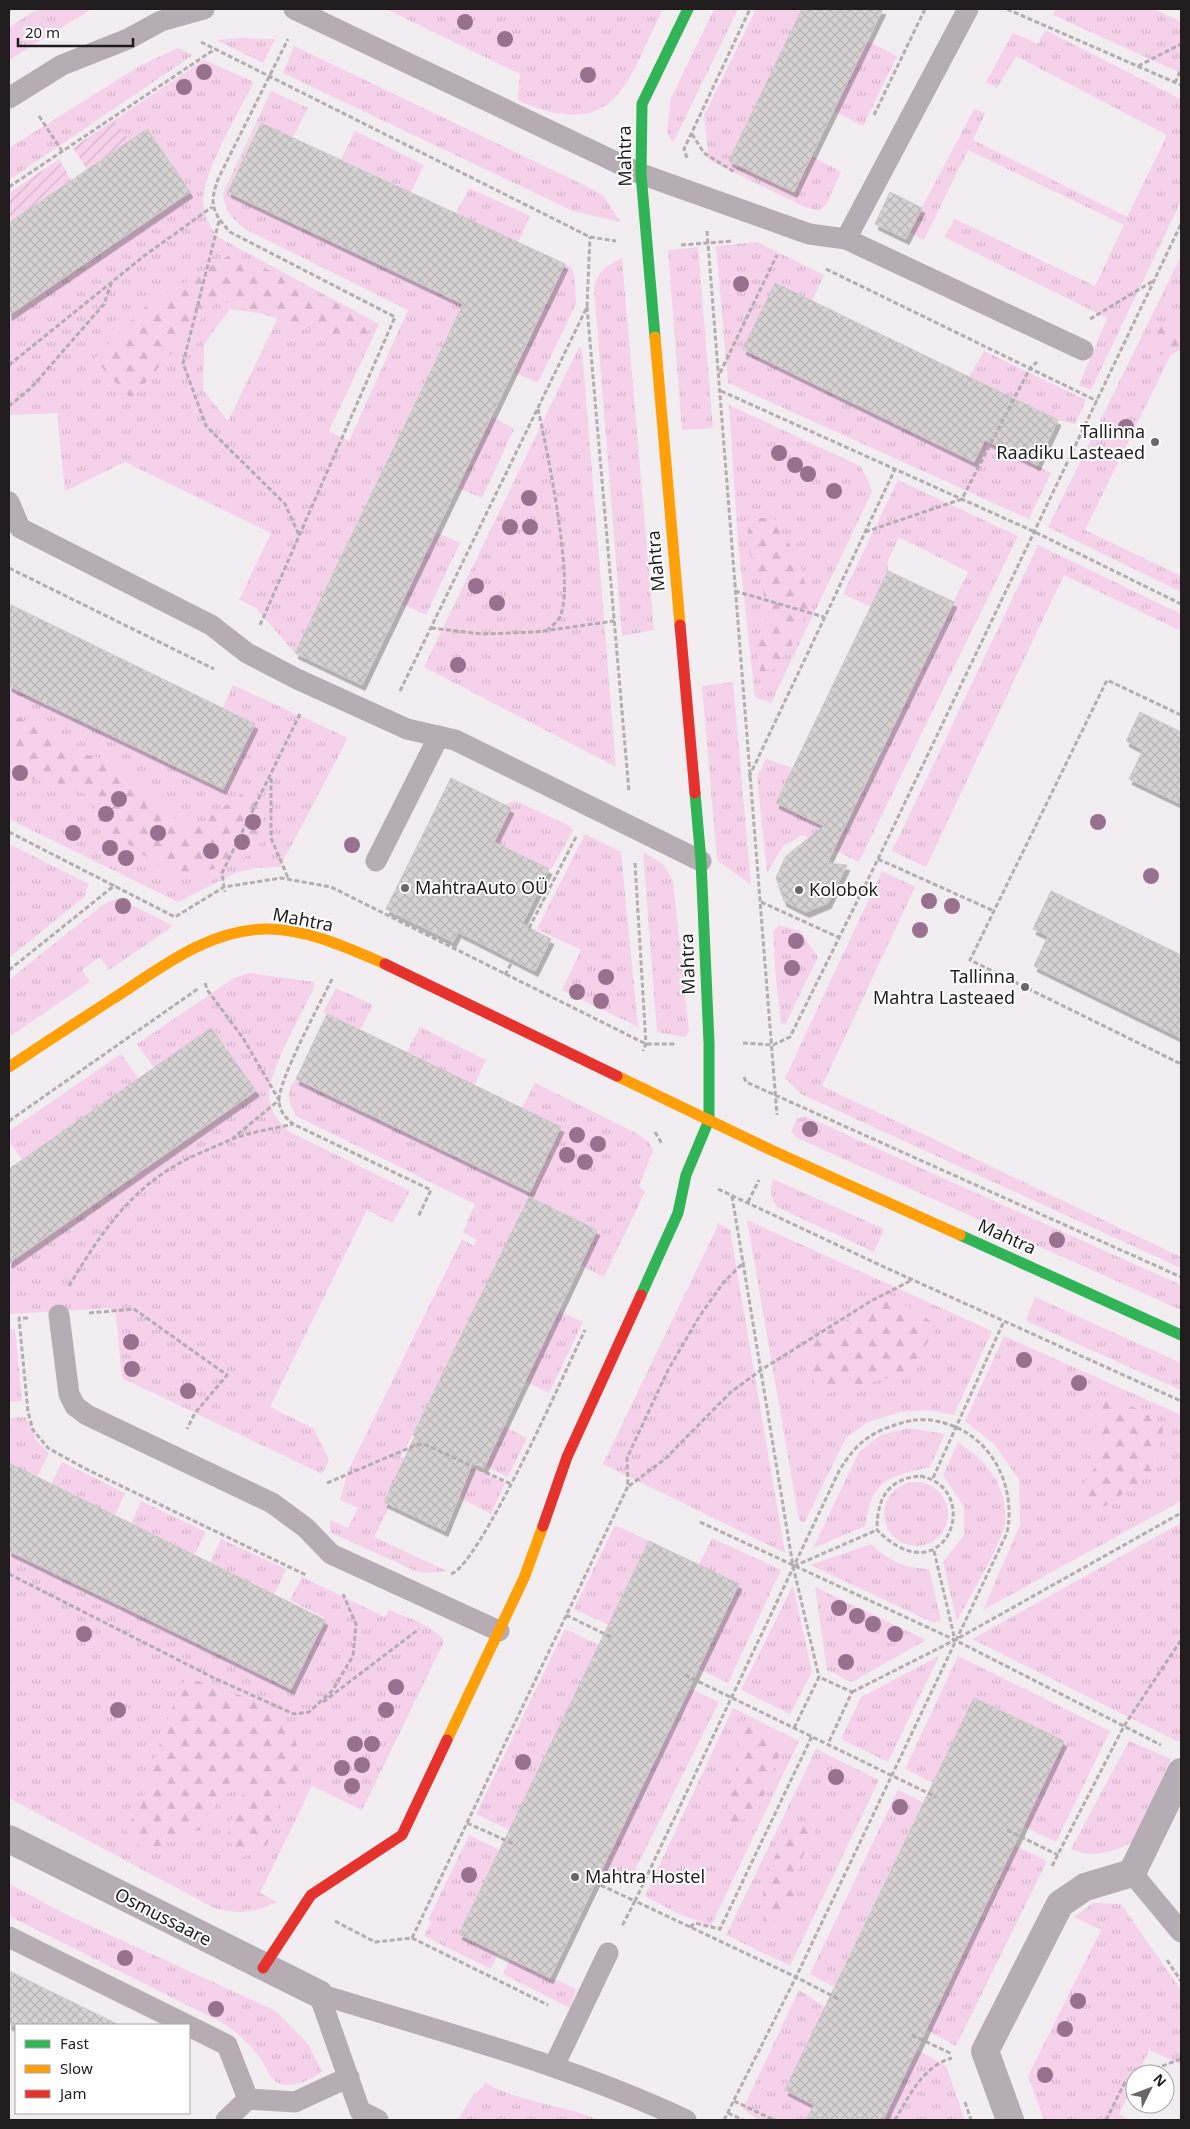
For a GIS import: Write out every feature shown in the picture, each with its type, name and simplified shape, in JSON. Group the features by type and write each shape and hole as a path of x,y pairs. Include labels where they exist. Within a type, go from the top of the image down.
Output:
{"street":[{"name":"Mahtra","path":"688,9 642,104 641,174 649,246 658,373 701,862 709,1043 709,1120"},
{"name":"Mahtra","path":"9,1067 177,956 238,932 266,929 294,933 342,946 390,966 709,1120 1181,1335"},
{"path":"263,1968 311,1895 402,1835 524,1578 567,1457 678,1213 686,1175 709,1120"},
{"path":"1010,2120 985,2051 1060,1904 1085,1888 1132,1872 1181,1772"},
{"name":"Osmussaare","path":"9,1839 263,1968 319,1994"}],"lane":[{"path":"15,94 62,65 128,39 161,21 204,9"},
{"path":"846,239 968,9"},
{"path":"297,10 641,174 809,234 846,239 1083,350"},
{"path":"9,502 20,528 211,625 247,653 297,679 407,729 455,740 701,862"},
{"path":"376,862 439,736"},
{"path":"59,1314 69,1394 75,1406 87,1415 272,1504 306,1528 331,1554 499,1631"},
{"path":"1132,1872 1181,1932"},
{"path":"9,1937 184,2024"},
{"path":"554,2066 608,1953"},
{"path":"319,1994 554,2066 633,2095 686,2120"},
{"path":"319,1994 366,2117"},
{"path":"190,2027 227,2045 248,2099"},
{"path":"226,2120 248,2099 295,2102 349,2076"}],"path":[{"path":"750,9 684,149 699,194 709,243 775,1095"},
{"path":"870,123 925,9"},
{"path":"1007,9 1181,85"},
{"path":"9,568 230,677 247,653 395,317 230,232 219,220 212,207 212,194 219,177 297,10"},
{"path":"1138,66 1181,44"},
{"path":"9,186 215,49"},
{"path":"1175,83 1181,69"},
{"path":"15,94 62,151"},
{"path":"691,133 704,153 744,178"},
{"path":"9,365 113,280 212,207"},
{"path":"219,220 183,363 206,426 285,504 299,535"},
{"path":"738,1042 772,1045 790,1038 878,859 1181,224"},
{"path":"590,237 586,307 632,828 646,1044"},
{"path":"719,374 781,247"},
{"path":"9,406 31,388 104,304 113,280"},
{"path":"397,696 586,307"},
{"path":"865,532 962,499 1030,368"},
{"path":"721,391 1035,532 1181,604"},
{"path":"538,408 547,449 561,545 564,587 561,614 548,629"},
{"path":"749,777 894,469"},
{"path":"735,591 824,617"},
{"path":"431,628 482,634 536,632 614,621"},
{"path":"1181,715 1107,680 970,960 1181,1064"},
{"path":"225,892 222,873 302,711"},
{"path":"271,777 271,838 289,880"},
{"path":"529,928 580,827"},
{"path":"9,832 175,917 224,888 281,878 331,887 646,1044 680,1044"},
{"path":"878,859 994,912"},
{"path":"9,970 115,885"},
{"path":"761,902 840,938"},
{"path":"505,975 513,960"},
{"path":"324,976 340,982"},
{"path":"332,978 288,1071 279,1100 280,1109 293,1124 431,1190 418,1218"},
{"path":"9,1121 207,982 208,991 243,1038 279,1100"},
{"path":"742,1051 744,1043"},
{"path":"742,1074 746,1082 1181,1276"},
{"path":"231,1140 279,1100"},
{"path":"59,1314 66,1292 89,1252 113,1218 138,1192 169,1169 231,1140 293,1124"},
{"path":"646,1128 655,1132 664,1148"},
{"path":"748,1202 762,1173"},
{"path":"711,1186 912,1280 1181,1401"},
{"path":"732,1195 793,1566 819,1677 794,1728"},
{"path":"412,1938 628,1486 627,1458 668,1370 704,1310 723,1283 744,1262"},
{"path":"628,1486 665,1459 731,1392 761,1370 871,1301 912,1280"},
{"path":"124,1311 134,1309 227,1375 195,1413 174,1457"},
{"path":"933,1478 1004,1321"},
{"path":"448,1575 455,1573 465,1562 497,1513 588,1323"},
{"path":"635,1901 793,1566 848,1456 860,1442 884,1427 913,1420 936,1421 956,1428 980,1443 997,1463 1008,1489 1010,1517 1001,1549 955,1640 796,1977 724,2120"},
{"path":"327,1483 416,1444 424,1444 511,1484"},
{"path":"907,1477 933,1478 942,1486 954,1507 951,1531 934,1551 920,1554 894,1546 877,1530 877,1514 887,1490 896,1482 907,1477"},
{"path":"828,1744 852,1692 955,1640 1181,1513"},
{"path":"700,1522 955,1640 1165,1747"},
{"path":"793,1566 877,1530"},
{"path":"934,1551 955,1640"},
{"path":"9,1574 216,1680 294,1714 310,1712 424,1626 459,1613"},
{"path":"310,1712 332,1691 353,1656 356,1624 342,1592"},
{"path":"566,1616 614,1638"},
{"path":"1124,1726 1181,1640"},
{"path":"685,1675 732,1696 936,1797"},
{"path":"819,1677 852,1692"},
{"path":"690,1927 695,1923 720,1929 812,1736"},
{"path":"467,1823 514,1844"},
{"path":"1007,1830 1058,1855"},
{"path":"587,1879 796,1977 840,2000"},
{"path":"305,1905 375,1942 412,1938 577,2020"},
{"path":"895,2120 907,2098 922,2078 940,2061 958,2056 912,2034"},
{"path":"1168,2064 1181,2059"},
{"path":"1106,2120 1125,2082"},
{"path":"734,2100 774,2120"},
{"path":"728,2113 743,2120"}],"green space":[{"path":"38,9 90,10 9,60 9,27"},
{"path":"386,9 663,9 628,81 615,97 599,109 579,114 553,112 521,102 518,99 520,74"},
{"path":"714,9 738,9 673,143 667,132 671,98"},
{"path":"756,9 802,9 729,161 794,192 812,156 841,172 826,205 819,211 805,207 709,160 704,116"},
{"path":"1056,9 1154,9 1181,22 1181,73 1053,15"},
{"path":"1045,30 1181,99 1181,201 1091,390 1079,385 1107,318 944,237 955,219 1095,286 1124,225 968,150 924,240 909,232 974,109 985,113 973,140 1127,217 1167,135 1016,56 997,88 986,82 1013,33 1038,44"},
{"path":"239,38 275,39 263,63 216,40"},
{"path":"867,41 897,56 863,126 834,111"},
{"path":"294,46 588,187 604,196 620,222 573,211 283,73"},
{"path":"178,48 193,55 9,180 9,148 141,65"},
{"path":"204,60 254,82 216,156 205,187 204,210 216,236 379,324 329,431 349,441 408,310 247,230 230,214 225,205 223,193 271,91 308,108 293,137 260,123 228,193 462,304 295,653 255,607 239,600 271,533 125,462 65,491 57,413 9,415 9,315 190,192 147,129 87,169 73,148","holes":["230,309 279,316 228,421 203,390 204,344"]},
{"path":"114,120 130,141 87,169 73,148"},
{"path":"355,131 424,165 411,192 341,159"},
{"path":"59,159 71,180 9,223 9,193"},
{"path":"469,188 530,216 503,276 547,299 565,264 572,268 575,280 576,304 538,383 514,372 531,337 462,304 495,231 456,213"},
{"path":"757,242 824,275 812,301 775,283 743,349 974,462 969,377 984,351 1086,400 1075,424 1058,420 1025,404 1003,448 1051,473 1029,519 728,383 716,246"},
{"path":"698,247 713,428 682,430 668,250"},
{"path":"233,253 373,321 363,345 218,300 131,399 94,359 146,306"},
{"path":"1181,256 1181,334 1085,530 1181,576 1181,592 1048,527"},
{"path":"622,258 654,630 622,636 594,288 600,273 612,263"},
{"path":"1181,322 1181,349 1171,355 1159,354 1153,329"},
{"path":"579,347 582,349 616,767 424,667"},
{"path":"729,405 860,466 872,492 771,703 755,697 738,542"},
{"path":"492,417 514,429 482,498 458,488"},
{"path":"898,480 1018,536 859,862 803,835 783,846 767,873 757,777 766,759 793,768 777,803 842,834 968,572 899,537 888,561 888,571 871,607 843,594"},
{"path":"773,517 799,560 810,605 792,645 777,667 761,679 756,641 766,620 762,580 746,546 750,519"},
{"path":"436,532 460,543 426,615 401,604"},
{"path":"1038,545 1181,614 1181,631 1064,575 926,867 892,851"},
{"path":"733,682 751,885 717,860 702,686"},
{"path":"233,685 348,738 280,867 256,868 235,873 178,902 9,819 9,686 223,789 255,724 223,708"},
{"path":"9,712 85,754 114,763 184,827 196,827 241,794 262,808 266,839 238,863 176,878 99,823 90,796 54,782 19,778 9,760"},
{"path":"516,801 570,826 573,830 552,868 549,869 494,842 511,808 505,804"},
{"path":"585,834 621,852 638,1027 562,990 581,950 537,929"},
{"path":"9,844 89,884 84,897 9,958"},
{"path":"643,852 663,864 673,881 689,1032 685,1037 657,1032"},
{"path":"882,871 915,887 822,1086 1181,1257 1181,1268 801,1094 785,1078"},
{"path":"117,898 172,925 169,929 109,970 100,957 82,970 90,982 9,1037 9,980 104,904"},
{"path":"779,925 800,931 818,957 785,1025 781,1023 773,931"},
{"path":"249,973 314,982 313,990 279,1059 270,1086 270,1102 273,1112 279,1121 290,1132 410,1191 393,1223 367,1210 270,1407 313,1428 329,1460 322,1474 122,1378 116,1315 112,1308 9,1314 9,1263 256,1091 154,1068 137,1044 234,978"},
{"path":"336,988 373,1005 360,1030 323,1012"},
{"path":"420,1027 486,1060 474,1086 406,1053"},
{"path":"121,1054 139,1079 22,1159 9,1141 9,1131"},
{"path":"296,1079 529,1192 561,1128 522,1108 535,1083 638,1134 649,1142 653,1151 639,1186 645,1192 604,1277 580,1265 596,1230 529,1197 413,1435 400,1457 410,1459 424,1446 505,1483 491,1514 460,1498 461,1495 400,1468 384,1502 390,1505 374,1537 447,1571 424,1573 413,1570 330,1532 330,1520 348,1528 358,1508 340,1500 348,1471 462,1239 474,1246 477,1240 463,1232 475,1204 296,1116 291,1106 289,1093"},
{"path":"805,1116 1181,1285 1181,1310 797,1138 791,1131 797,1119"},
{"path":"773,1179 884,1229 874,1252 777,1207 771,1194"},
{"path":"747,1220 992,1331 954,1415 929,1410 900,1412 868,1422 846,1438 804,1523 799,1520"},
{"path":"719,1223 730,1230 785,1553 603,1464"},
{"path":"889,1294 938,1326 908,1373 822,1395 809,1373 809,1343"},
{"path":"1035,1297 1181,1363 1181,1390 1026,1321"},
{"path":"558,1311 583,1322 549,1393 525,1381"},
{"path":"9,1329 15,1329 22,1401 9,1402"},
{"path":"1004,1336 1181,1415 1181,1501 983,1610 1020,1525 1019,1480 995,1445 965,1421"},
{"path":"1101,1395 1138,1409 1164,1425 1155,1471 1094,1514 1085,1483 1099,1460 1095,1431"},
{"path":"26,1417 36,1440 49,1453 37,1477 9,1463 9,1418"},
{"path":"503,1426 527,1438 508,1477 485,1466"},
{"path":"908,1428 945,1434 930,1467 903,1474 884,1483 877,1489 872,1498 866,1526 813,1548 859,1452 881,1435"},
{"path":"958,1442 978,1458 994,1476 1003,1498 1005,1524 992,1557 957,1621 943,1562 964,1535 964,1507 943,1475"},
{"path":"62,1462 125,1493 115,1516 51,1485"},
{"path":"916,1482 934,1488 942,1496 948,1514 942,1532 934,1540 916,1546 898,1540 890,1532 884,1514 890,1496 898,1488"},
{"path":"141,1501 206,1532 194,1555 131,1524"},
{"path":"1181,1523 1181,1736 1179,1742 972,1639"},
{"path":"615,1525 649,1541 609,1625 574,1609"},
{"path":"712,1538 781,1570 728,1683 698,1669 739,1585 699,1565"},
{"path":"221,1539 286,1569 274,1595 210,1563"},
{"path":"871,1544 890,1559 912,1567 929,1569 941,1620 934,1623 810,1565"},
{"path":"9,1551 291,1689 325,1618 290,1600 302,1577 385,1617 389,1610 420,1623 435,1632 444,1642 362,1810 312,1786 260,1893 277,1902 254,1911 231,1912 214,1908 9,1798"},
{"path":"793,1585 812,1672 790,1714 741,1690"},
{"path":"815,1587 926,1640 852,1682 827,1670"},
{"path":"565,1629 599,1645 509,1830 476,1814"},
{"path":"939,1656 888,1762 841,1739 861,1697"},
{"path":"958,1656 1110,1731 1056,1842 1023,1826 1064,1741 974,1698 933,1783 905,1769"},
{"path":"186,1677 272,1706 291,1727 303,1765 279,1801 267,1845 240,1858 228,1838 229,1825 246,1787 221,1796 202,1829 145,1852 126,1831 146,1791 165,1725"},
{"path":"691,1689 719,1702 634,1872 611,1878 600,1873"},
{"path":"733,1708 799,1741 711,1926 677,1913 645,1896"},
{"path":"739,1719 785,1741 757,1813 731,1826 728,1810 731,1786 741,1753 732,1728"},
{"path":"1129,1741 1171,1759 1133,1842 1117,1849 1095,1854 1087,1854 1071,1849"},
{"path":"816,1749 879,1780 790,1966 726,1935"},
{"path":"898,1790 923,1802 834,1987 810,1974"},
{"path":"819,1822 799,1865 791,1913 764,1925 763,1886 772,1862 792,1825"},
{"path":"469,1835 500,1850 459,1934 498,1953 491,1969 424,1936 431,1922 428,1920"},
{"path":"1014,1845 1047,1861 956,2046 925,2029"},
{"path":"9,1884 73,1918 276,2011 308,2044 322,2072 292,2085 280,2084 275,2081 252,2047 221,2022 9,1916"},
{"path":"1093,1903 1121,1904 1181,1990 1181,2064 1149,2050 1143,2064 1125,2064 1125,2101 1119,2114 1130,2120 1044,2120 1028,2076 1101,1930 1074,1917"},
{"path":"510,1959 576,1989 570,2008 503,1974"},
{"path":"799,1990 825,2007 785,2090 814,2105 806,2120 758,2120 743,2109"},
{"path":"917,2050 946,2066 965,2120 883,2120"},
{"path":"486,2083 513,2095 571,2110 599,2120 458,2120 470,2099"}],"building":[{"path":"802,9 883,9 794,192 729,161"},
{"path":"261,123 565,264 362,685 295,653 463,304 228,192"},
{"path":"147,129 190,192 9,315 9,223"},
{"path":"890,192 922,208 906,239 875,224"},
{"path":"775,283 1058,420 1037,465 985,440 974,462 743,349"},
{"path":"888,571 954,602 827,863 847,865 828,903 806,912 784,901 776,878 786,856 824,826 776,803"},
{"path":"9,604 255,724 223,789 9,686"},
{"path":"1140,712 1181,732 1181,804 1129,779 1143,750 1126,741"},
{"path":"451,778 511,808 494,842 549,869 522,924 551,939 535,971 458,932 453,942 386,909"},
{"path":"1051,891 1181,955 1181,1038 1034,966 1048,936 1033,929"},
{"path":"327,1014 561,1127 530,1192 296,1079"},
{"path":"211,1028 256,1091 9,1263 9,1169"},
{"path":"529,1197 597,1230 484,1468 473,1463 445,1531 384,1502 415,1436 413,1435"},
{"path":"9,1463 325,1620 291,1689 9,1551"},
{"path":"649,1541 739,1584 550,1978 459,1934"},
{"path":"974,1698 1064,1741 883,2120 806,2120 814,2105 785,2090"},
{"path":"9,1971 117,2024 15,2024 9,2025"}],"traffic: fast":[{"path":"655,337 641,174 642,104 688,9"},
{"path":"641,1295 678,1213 686,1175 709,1120 709,1043 701,861 695,793"},
{"path":"960,1235 1181,1335"}],"traffic: slow":[{"path":"655,337 680,625"},
{"path":"9,1067 165,965 203,944 223,936 243,931 265,929 295,932 326,940 385,964"},
{"path":"617,1076 771,1150 960,1235"},
{"path":"447,1740 524,1578 543,1526"}],"traffic: jam":[{"path":"680,625 695,793"},
{"path":"385,964 617,1076"},
{"path":"543,1526 567,1457 641,1295"},
{"path":"263,1968 311,1895 402,1835 447,1740"}],"place":[{"name":"Tallinna Raadiku Lasteaed","path":"1155,442"},
{"name":"MahtraAuto OÜ","path":"405,888"},
{"name":"Kolobok","path":"799,890"},
{"name":"Tallinna Mahtra Lasteaed","path":"1025,987"},
{"name":"Mahtra Hostel","path":"575,1877"}]}
